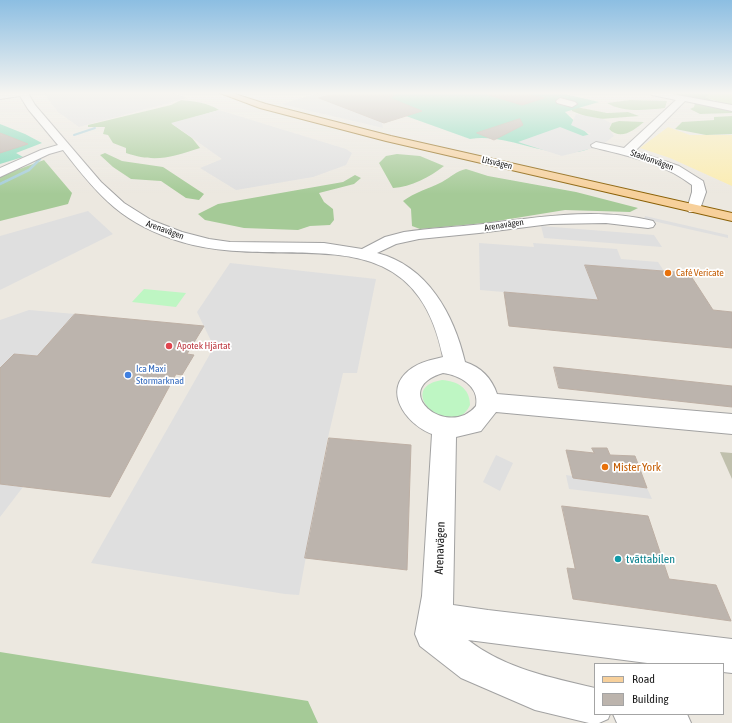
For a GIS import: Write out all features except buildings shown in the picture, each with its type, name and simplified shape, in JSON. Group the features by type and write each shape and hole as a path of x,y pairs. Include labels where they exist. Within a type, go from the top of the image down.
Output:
{"main road":[{"name":"Litsvägen","path":"343,127 732,218"}],"street":[{"name":"Arenavägen","path":"49,127 109,198 125,212 146,224 186,238 229,247 325,248 364,254 387,262 410,275 428,292 444,322 456,367"},
{"name":"Stadionvägen","path":"627,152 653,127"},
{"path":"596,145 627,152"},
{"path":"0,173 45,152 66,146"},
{"name":"Stadionvägen","path":"627,152 657,160 688,175 698,184 699,192 694,209"},
{"name":"Arenavägen","path":"364,254 380,243 411,236 480,229 534,221 602,218 648,224"},
{"path":"443,365 456,367 478,380 485,389 488,400 485,412 472,425 459,429 444,428 429,423 420,417 411,406 408,392 411,380 418,372 429,367 443,365"},
{"path":"488,400 498,403 732,424"},
{"name":"Arenavägen","path":"444,428 436,607 432,634 473,666 535,692 594,706"},
{"path":"436,607 496,628 732,656"},
{"path":"636,715 672,723"}],"shaded area":[{"path":"176,127 274,127 346,149 352,153 346,165 313,177 236,190 200,168 222,159"},
{"path":"560,127 583,136 591,134 575,127 610,127 609,129 614,136 601,146 562,156 518,142"},
{"path":"88,211 113,234 0,290 0,236"},
{"path":"645,216 728,235 728,238 644,219"},
{"path":"541,226 654,235 662,247 544,238"},
{"path":"479,243 534,247 533,243 617,249 621,259 658,262 664,271 585,265 598,300 480,290"},
{"path":"230,263 376,279 357,373 343,373 326,446 299,595 91,563 214,347 197,312"},
{"path":"29,310 75,314 37,356 14,354 0,368 0,320"},
{"path":"720,452 732,453 732,479"},
{"path":"496,455 513,463 500,491 483,482"},
{"path":"566,475 647,488 652,499 569,489"},
{"path":"0,484 23,487 0,517"}],"green space":[{"path":"0,127 7,127 42,143 16,153 23,157 0,164"},
{"path":"88,127 176,127 192,138 200,148 163,158 146,158 126,153 126,148 113,143 108,135 103,134 105,127"},
{"path":"436,127 580,127 593,139 596,145 584,151 568,153 554,152 498,139 470,139"},
{"path":"610,127 638,127 632,131 623,134 618,134 609,129"},
{"path":"677,127 732,127 732,134 706,135 675,129"},
{"path":"105,153 122,161 163,167 204,194 199,200 186,198 161,181 131,179 113,167 100,155"},
{"path":"397,154 420,156 444,166 420,181 407,186 393,188 379,163 386,156"},
{"path":"44,160 72,193 68,204 0,221 0,176"},
{"path":"466,169 488,176 576,192 638,208 630,212 565,210 485,223 420,229 412,226 411,209 403,201 442,182 459,171"},
{"path":"355,175 361,178 354,184 319,193 324,202 333,209 334,220 330,225 310,226 298,230 244,228 205,220 198,214 218,204 343,182"},
{"path":"144,289 186,293 176,307 132,302"},
{"path":"442,380 453,382 462,386 468,394 470,405 462,415 451,419 440,416 430,410 424,402 423,393 428,385"},
{"path":"0,652 308,701 318,723 0,723"}],"sand":[{"path":"668,127 690,135 732,135 732,186 670,158 640,148"}],"waterway":[{"path":"74,135 95,128"},
{"path":"0,184 29,170 40,159"}],"place":[{"name":"Café Vericate","path":"668,273"},
{"name":"Apotek Hjärtat","path":"169,346"},
{"name":"Ica Maxi Stormarknad","path":"128,375"},
{"name":"Mister York","path":"605,467"},
{"name":"tvättabilen","path":"618,559"}]}
